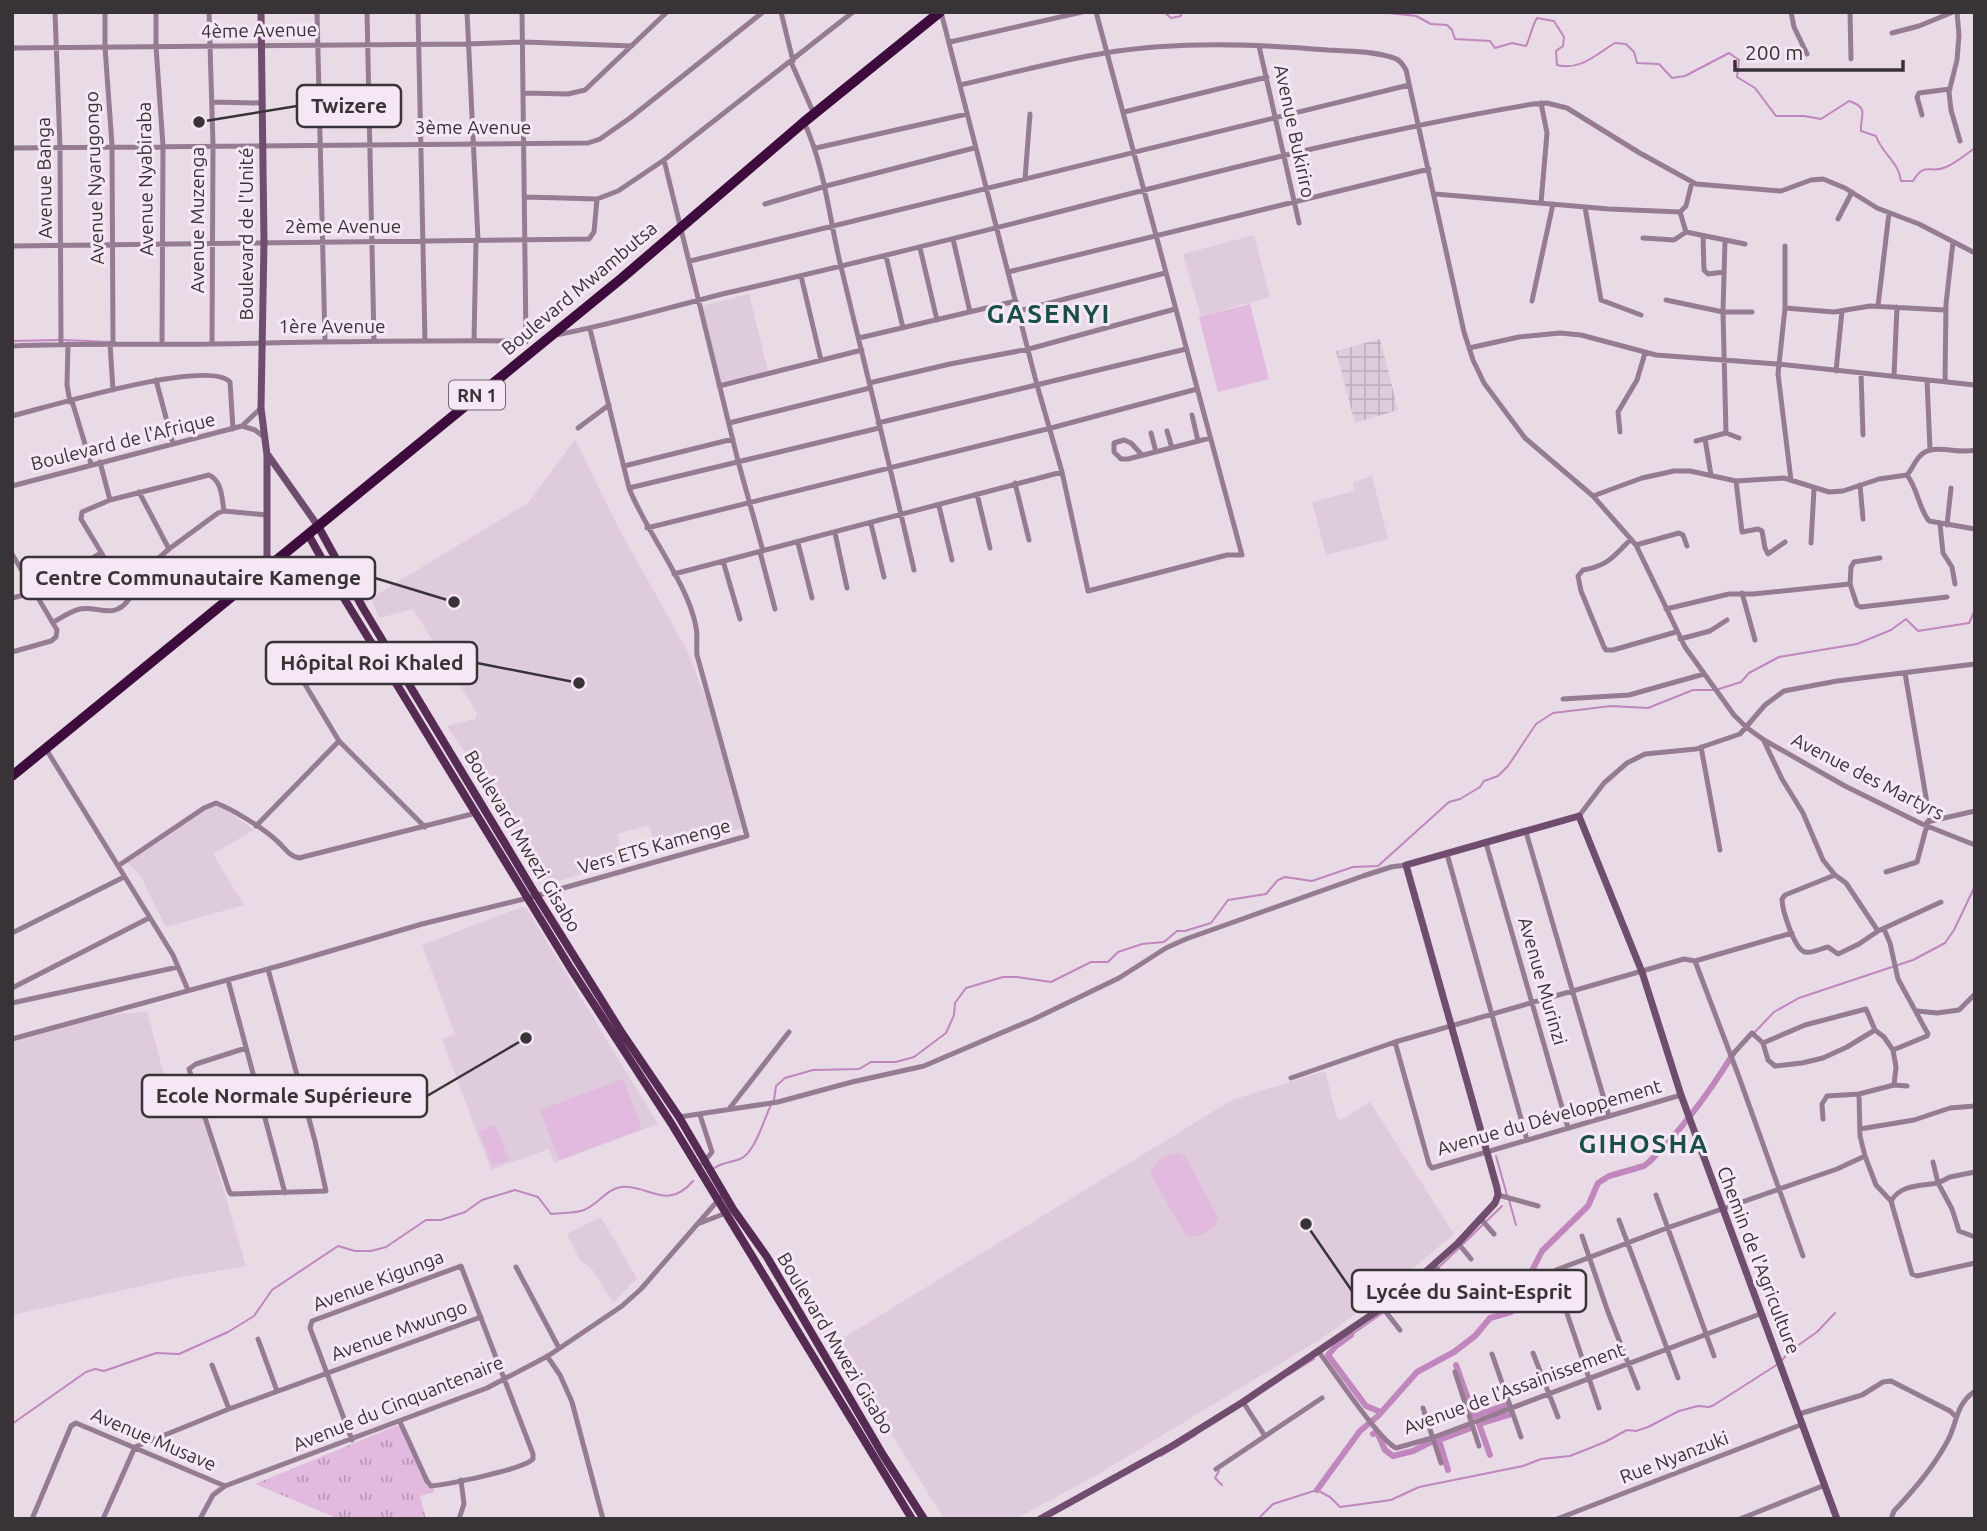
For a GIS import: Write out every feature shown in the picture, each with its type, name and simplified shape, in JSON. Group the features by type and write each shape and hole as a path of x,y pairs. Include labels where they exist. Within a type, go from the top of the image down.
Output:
{"highway":[{"name":"Boulevard Mwambutsa","path":"12,776 318,526 530,345 550,336 804,122 940,12"}],"main road":[{"name":"Boulevard Mwezi Gisabo","path":"318,526 363,608 436,728 532,896 571,969 711,1189 721,1197"},
{"name":"Boulevard Mwezi Gisabo","path":"308,534 428,733 481,810"},
{"path":"428,733 436,728"},
{"name":"Boulevard Mwezi Gisabo","path":"532,896 679,1117 719,1184 721,1197 822,1373 912,1519"},
{"name":"Boulevard Mwezi Gisabo","path":"729,1211 766,1256 924,1519"},
{"path":"822,1373 831,1368"}],"street":[{"name":"Avenue Banga","path":"55,12 60,146 61,344"},
{"name":"Avenue Nyarugongo","path":"105,12 112,145 113,390"},
{"name":"Avenue Nyabiraba","path":"156,12 163,146 162,344"},
{"name":"Avenue Muzenga","path":"209,12 213,145 212,344"},
{"name":"Boulevard de l'Unité","path":"261,12 264,242 261,408 267,455 267,566"},
{"path":"317,12 325,341"},
{"path":"367,12 374,341"},
{"path":"418,12 425,341"},
{"path":"467,12 477,240 474,341"},
{"path":"522,12 530,345"},
{"path":"524,93 568,94 585,90 667,12"},
{"name":"3ème Avenue","path":"12,148 524,142 581,144 600,139 630,118 763,12"},
{"path":"781,12 792,62 814,114"},
{"path":"526,197 597,200 618,191 664,160 853,12"},
{"path":"940,12 950,42 974,148 1037,385 1051,428 1088,592 1227,555 1242,555 1096,12"},
{"path":"950,42 1082,12"},
{"path":"1791,12 1794,27 1807,54"},
{"path":"1850,12 1851,59"},
{"path":"1892,33 1955,12 1959,35 1957,60 1950,89 1951,110 1960,141"},
{"name":"4ème Avenue","path":"12,48 524,42 632,46"},
{"name":"Avenue des Martyrs","path":"960,85 1107,52 1208,46 1372,53 1401,61 1419,126 1469,348 1484,383 1525,438 1593,496 1636,545 1680,639 1734,715 1748,729 1845,786 1975,845"},
{"name":"Avenue Bukiriro","path":"1259,47 1268,77 1299,223"},
{"path":"1124,112 1268,77"},
{"path":"690,261 1409,85"},
{"path":"1922,115 1917,97 1919,93 1950,89"},
{"path":"212,102 262,103"},
{"path":"1541,103 1547,133 1541,203"},
{"path":"550,336 920,248 1285,154 1541,103 1567,108 1649,159 1692,182 1781,191 1811,180 1823,179 1975,253"},
{"path":"816,148 967,114"},
{"path":"1025,178 1030,114"},
{"path":"804,122 816,148 826,186 841,267 914,570"},
{"path":"765,204 974,148"},
{"path":"664,160 775,609"},
{"path":"1008,272 1429,169"},
{"path":"1435,194 1680,212 1686,206 1692,182"},
{"path":"1838,219 1852,192"},
{"name":"2ème Avenue","path":"12,246 589,239 593,237 597,200"},
{"path":"1532,301 1553,204"},
{"path":"1585,207 1601,300 1604,304 1641,315"},
{"path":"1680,212 1686,232"},
{"path":"1878,306 1889,213"},
{"path":"1643,238 1674,240 1686,232 1745,244"},
{"path":"1703,236 1704,270 1708,274 1724,272"},
{"path":"953,239 970,312"},
{"path":"1725,240 1723,312 1726,433"},
{"path":"1945,382 1945,310 1953,242"},
{"path":"1785,246 1785,308 1777,364 1791,480"},
{"path":"920,248 937,320"},
{"path":"886,256 903,328"},
{"path":"1019,311 1165,273"},
{"path":"801,276 821,360"},
{"path":"1666,300 1723,312 1752,312"},
{"path":"859,338 1016,301"},
{"path":"1785,308 1842,311 1878,306 1945,310"},
{"path":"1894,376 1897,307"},
{"path":"729,423 950,364 1029,349 1175,309"},
{"path":"1836,371 1842,311"},
{"path":"590,328 629,488 647,528 674,574 1062,472"},
{"path":"1469,348 1519,337 1560,333 1606,340 1646,353 1975,385"},
{"name":"1ère Avenue","path":"12,346 325,341 474,341 530,345"},
{"path":"68,344 67,376 71,402 91,464"},
{"path":"629,488 1186,349"},
{"path":"719,386 862,350"},
{"path":"1620,432 1618,412 1637,380 1646,353"},
{"path":"1861,373 1863,435"},
{"path":"12,416 156,380 175,377 226,378 230,382 233,429"},
{"path":"156,380 173,444"},
{"path":"1927,380 1930,450"},
{"path":"647,528 1197,389"},
{"path":"578,428 609,405"},
{"name":"Boulevard de l'Afrique","path":"12,485 233,429 242,426 261,408"},
{"path":"1192,415 1198,441"},
{"name":"Boulevard de l'Afrique","path":"242,426 255,430 265,439"},
{"path":"1167,431 1171,448"},
{"path":"1151,433 1156,452"},
{"path":"1696,441 1726,433 1739,438"},
{"path":"1142,455 1124,440 1114,443 1114,452 1121,459 1142,455 1156,452 1210,438"},
{"path":"624,466 733,439"},
{"path":"1704,439 1711,475"},
{"path":"1593,496 1659,474 1690,471 1736,481 1771,478 1791,480 1814,489 1836,492 1907,475 1920,456 1930,450 1975,450"},
{"name":"Boulevard de l'Unité","path":"267,455 318,526"},
{"path":"100,462 110,500"},
{"path":"54,622 78,609 103,612 125,605 129,599 124,583 119,581 101,552 80,515 82,512 110,500 209,475 213,476 220,487 223,511"},
{"path":"1907,475 1916,488 1927,520 1975,529"},
{"path":"1736,481 1742,532 1758,529 1762,531 1768,554 1785,542"},
{"path":"1015,483 1029,540"},
{"path":"1860,485 1863,519"},
{"path":"1951,488 1943,524 1942,553 1952,567 1955,584"},
{"path":"1811,543 1814,489"},
{"path":"139,492 169,549"},
{"path":"977,494 990,548"},
{"path":"939,506 952,560"},
{"path":"124,583 136,578 169,549 223,511 267,515"},
{"path":"871,524 884,577"},
{"path":"835,533 847,588"},
{"path":"1636,545 1679,533 1683,535 1687,546"},
{"path":"1631,539 1607,563 1583,570 1578,576 1581,592 1604,647 1606,650 1613,650 1676,632"},
{"path":"798,543 812,598"},
{"path":"12,598 36,592 101,552"},
{"path":"12,554 54,622 57,637 12,652"},
{"path":"1880,558 1854,562 1851,567 1850,584 1857,605 1861,607 1947,597"},
{"path":"723,561 740,619"},
{"name":"Vers ETS Kamenge","path":"532,896 747,836 697,654 696,625 674,574"},
{"path":"1666,609 1706,598 1742,593 1850,584"},
{"path":"1742,593 1755,640"},
{"path":"1680,639 1710,631 1727,620"},
{"path":"372,641 304,677 304,686 340,741 425,827"},
{"path":"671,1123 679,1117 797,1098 934,1062 1119,978 1166,948 1186,939 1391,867 1486,844 1579,816 1604,783 1636,758 1701,747 1740,734 1748,729 1765,705 1784,691 1837,681 1975,664"},
{"path":"1886,872 1917,862 1926,823 1905,673"},
{"path":"1563,699 1629,695 1704,674"},
{"path":"1764,740 1802,813 1816,848 1835,875 1846,883 1890,943 1898,979 1928,1035 1894,1050"},
{"path":"256,826 340,741"},
{"path":"1701,747 1720,850"},
{"path":"46,748 178,967 188,990"},
{"path":"118,866 204,808 216,803 256,826 279,842 293,857 299,858 425,827 481,810"},
{"path":"1926,823 1975,811"},
{"name":"Chemin de l'Agriculture","path":"1579,816 1642,972 1692,1127 1838,1519"},
{"path":"1526,832 1609,1116"},
{"name":"Avenue Murinzi","path":"1486,844 1568,1128"},
{"path":"1447,854 1527,1139"},
{"path":"1040,1519 1147,1461 1242,1402 1382,1307 1434,1266 1494,1203 1498,1195 1406,865"},
{"path":"1835,875 1785,895 1782,905 1792,933 1802,951 1807,953 1828,947 1838,954 1941,902"},
{"path":"12,933 124,877"},
{"path":"12,1040 422,924 532,896"},
{"path":"12,988 149,918"},
{"path":"1291,1078 1395,1042 1533,1002 1792,933"},
{"path":"1695,961 1732,1055 1803,1256"},
{"path":"12,1003 178,967"},
{"path":"246,1048 191,1066 189,1073 230,1193 327,1190 268,969"},
{"path":"228,980 285,1193"},
{"path":"1917,1011 1954,1012 1963,1009 1975,994"},
{"path":"1763,1043 1805,1025 1864,1008 1875,1030 1894,1050 1894,1085"},
{"path":"1732,1055 1750,1034 1755,1034 1763,1043 1768,1060 1775,1066 1802,1063 1836,1053 1875,1030"},
{"path":"730,1110 789,1032"},
{"name":"Avenue du Développement","path":"1395,1042 1430,1166 1434,1168 1681,1095"},
{"path":"1823,1119 1822,1104 1826,1096 1859,1094 1894,1085 1907,1086"},
{"path":"1859,1094 1860,1129 1865,1156 1876,1185 1891,1201 1914,1276 1975,1263"},
{"path":"265,1112 304,1102"},
{"path":"1860,1129 1914,1120 1950,1108 1975,1106"},
{"path":"699,1169 708,1165 712,1150 700,1115"},
{"path":"1599,1408 1554,1275 1556,1270 1837,1169 1865,1156"},
{"path":"1933,1161 1938,1183 1952,1209 1959,1231 1975,1237"},
{"path":"1891,1201 1905,1188 1938,1183 1950,1177 1975,1172"},
{"path":"1498,1195 1538,1206"},
{"path":"1656,1195 1714,1356"},
{"name":"Avenue du Cinquantenaire","path":"225,1486 400,1422 505,1380 547,1356 622,1306 641,1289 721,1197"},
{"path":"700,1223 729,1211"},
{"path":"1480,1219 1494,1234"},
{"path":"1619,1220 1678,1378"},
{"path":"1583,1236 1637,1388"},
{"path":"1458,1243 1471,1259"},
{"name":"Avenue Kigunga","path":"327,1373 310,1328 314,1319 459,1266 463,1267 533,1459 527,1464 461,1480"},
{"path":"1434,1266 1457,1291"},
{"path":"516,1267 559,1348"},
{"path":"1409,1288 1423,1306"},
{"path":"1382,1307 1400,1330"},
{"name":"Avenue de l'Assainissement","path":"1318,1350 1390,1444 1396,1448 1432,1438 1760,1314"},
{"name":"Avenue Mwungo","path":"135,1447 229,1409 481,1317"},
{"path":"258,1339 277,1391"},
{"path":"1533,1353 1558,1417"},
{"path":"1492,1354 1521,1437"},
{"path":"547,1356 572,1402 603,1519"},
{"path":"212,1364 229,1409"},
{"path":"327,1373 352,1440"},
{"path":"1455,1373 1479,1446"},
{"path":"1800,1414 1862,1395 1883,1382 1891,1381 1955,1416"},
{"path":"1891,1519 1894,1511 1949,1440 1955,1416 1975,1391"},
{"path":"1216,1469 1322,1398"},
{"path":"1242,1402 1265,1436"},
{"path":"1423,1408 1441,1463"},
{"path":"400,1422 430,1485 461,1480 464,1504 459,1519"},
{"name":"Avenue Musave","path":"32,1519 71,1426 76,1423 225,1486"},
{"name":"Rue Nyanzuki","path":"1557,1519 1803,1424"},
{"path":"103,1519 135,1447"},
{"path":"1740,1519 1825,1485"},
{"path":"200,1519 214,1495 225,1486"}],"shaded area":[{"path":"1254,235 1270,297 1201,316 1183,254"},
{"path":"749,294 768,371 721,382 702,306"},
{"path":"1380,339 1398,410 1355,423 1336,351"},
{"path":"575,439 619,529 688,652 712,715 742,828 657,853 649,825 617,834 625,862 547,884 501,806 447,726 475,719 477,713 413,609 379,618 371,598 528,503"},
{"path":"1372,476 1388,539 1326,555 1312,502 1355,491 1353,482"},
{"path":"211,804 223,808 254,830 213,854 244,905 166,927 140,875 125,860"},
{"path":"522,907 527,909 658,1124 554,1163 549,1149 491,1170 442,1039 455,1034 422,945"},
{"path":"147,1012 174,1112 199,1106 246,1266 186,1276 12,1315 12,1042 110,1014"},
{"path":"1325,1071 1337,1118 1341,1120 1370,1102 1454,1234 1378,1298 1321,1339 1097,1475 1015,1519 944,1519 835,1343 1232,1100"},
{"path":"601,1217 637,1278 613,1303 592,1269 580,1260 567,1234"}],"green space":[{"path":"1250,304 1269,379 1218,392 1199,317"},
{"path":"623,1079 642,1129 559,1160 540,1110"},
{"path":"495,1125 509,1160 492,1166 479,1131"},
{"path":"1178,1153 1185,1156 1218,1217 1214,1228 1196,1236 1185,1234 1151,1175 1160,1160"},
{"path":"403,1423 435,1492 420,1496 426,1519 339,1519 255,1484"}],"waterway":[{"path":"1164,12 1171,18 1181,16 1182,12"},
{"path":"1380,12 1416,16 1431,24 1447,25 1455,39 1490,41 1495,48 1512,43 1526,46 1537,18 1554,21 1564,37 1563,46 1556,51 1557,65 1581,64 1615,43 1626,44 1634,52 1637,63 1659,64 1672,78 1685,76 1729,53 1739,60 1737,77 1755,88 1776,116 1821,119 1849,101 1860,106 1861,131 1876,136 1897,168 1901,181 1913,181 1925,169 1946,167 1975,148"},
{"path":"12,341 59,340"},
{"path":"64,340 111,342"},
{"path":"774,1100 776,1086 785,1078 813,1070 859,1069 871,1062 896,1062 914,1057 946,1033 954,1015 955,1003 966,988 1003,977 1051,982 1091,962 1108,962 1118,952 1142,944 1164,942 1177,931 1211,923 1228,900 1266,894 1278,880 1285,877 1312,881 1353,867 1378,866 1449,802 1460,799 1480,787 1484,781 1498,776 1508,766 1536,724 1553,713 1611,706 1648,708 1693,690 1716,690 1741,682 1749,673 1779,657 1857,644 1891,630 1906,619 1918,631 1969,623 1975,610"},
{"path":"1754,1033 1774,1012 1799,998 1913,960 1945,943 1975,886"},
{"path":"1317,1490 1360,1431 1378,1416 1417,1372 1454,1352 1475,1336 1490,1318 1511,1312 1542,1251 1588,1206 1598,1183 1609,1176 1644,1166 1649,1162 1694,1111 1733,1054"},
{"path":"713,1169 745,1156 755,1143 771,1105"},
{"path":"1496,1156 1507,1195"},
{"path":"12,1424 86,1372 95,1369 104,1371 156,1353 179,1354 228,1332 254,1316 272,1290 338,1246 355,1251 386,1247 426,1220 441,1220 465,1212 482,1200 515,1190 538,1197 551,1214 584,1210 616,1188 631,1187 666,1196 675,1195 693,1181"},
{"path":"1509,1200 1516,1225"},
{"path":"1463,1244 1502,1206"},
{"path":"1415,1290 1459,1248"},
{"path":"1351,1335 1410,1294"},
{"path":"1782,1360 1817,1332 1835,1313"},
{"path":"1351,1335 1328,1355 1366,1406 1381,1412"},
{"path":"1288,1375 1314,1359"},
{"path":"1258,1519 1273,1504 1317,1490 1340,1507 1391,1500 1419,1487 1523,1466 1541,1459 1570,1456 1627,1430 1636,1431 1648,1427 1679,1411 1714,1405 1778,1364"},
{"path":"1456,1365 1474,1416 1506,1405"},
{"path":"1490,1455 1479,1424 1512,1414"},
{"path":"1448,1470 1439,1440 1471,1428"},
{"path":"1373,1434 1377,1432 1385,1450 1393,1456 1413,1451 1431,1442"},
{"path":"1161,1456 1196,1435"},
{"path":"1219,1471 1215,1478 1222,1485"}],"place":[{"name":"Twizere","path":"199,122"},
{"name":"Centre Communautaire Kamenge","path":"454,602"},
{"name":"Hôpital Roi Khaled","path":"579,683"},
{"name":"Ecole Normale Supérieure","path":"526,1038"},
{"name":"Lycée du Saint-Esprit","path":"1306,1224"}],"district":[{"name":"GASENYI","path":"1049,313"},
{"name":"GIHOSHA","path":"1644,1143"}]}
